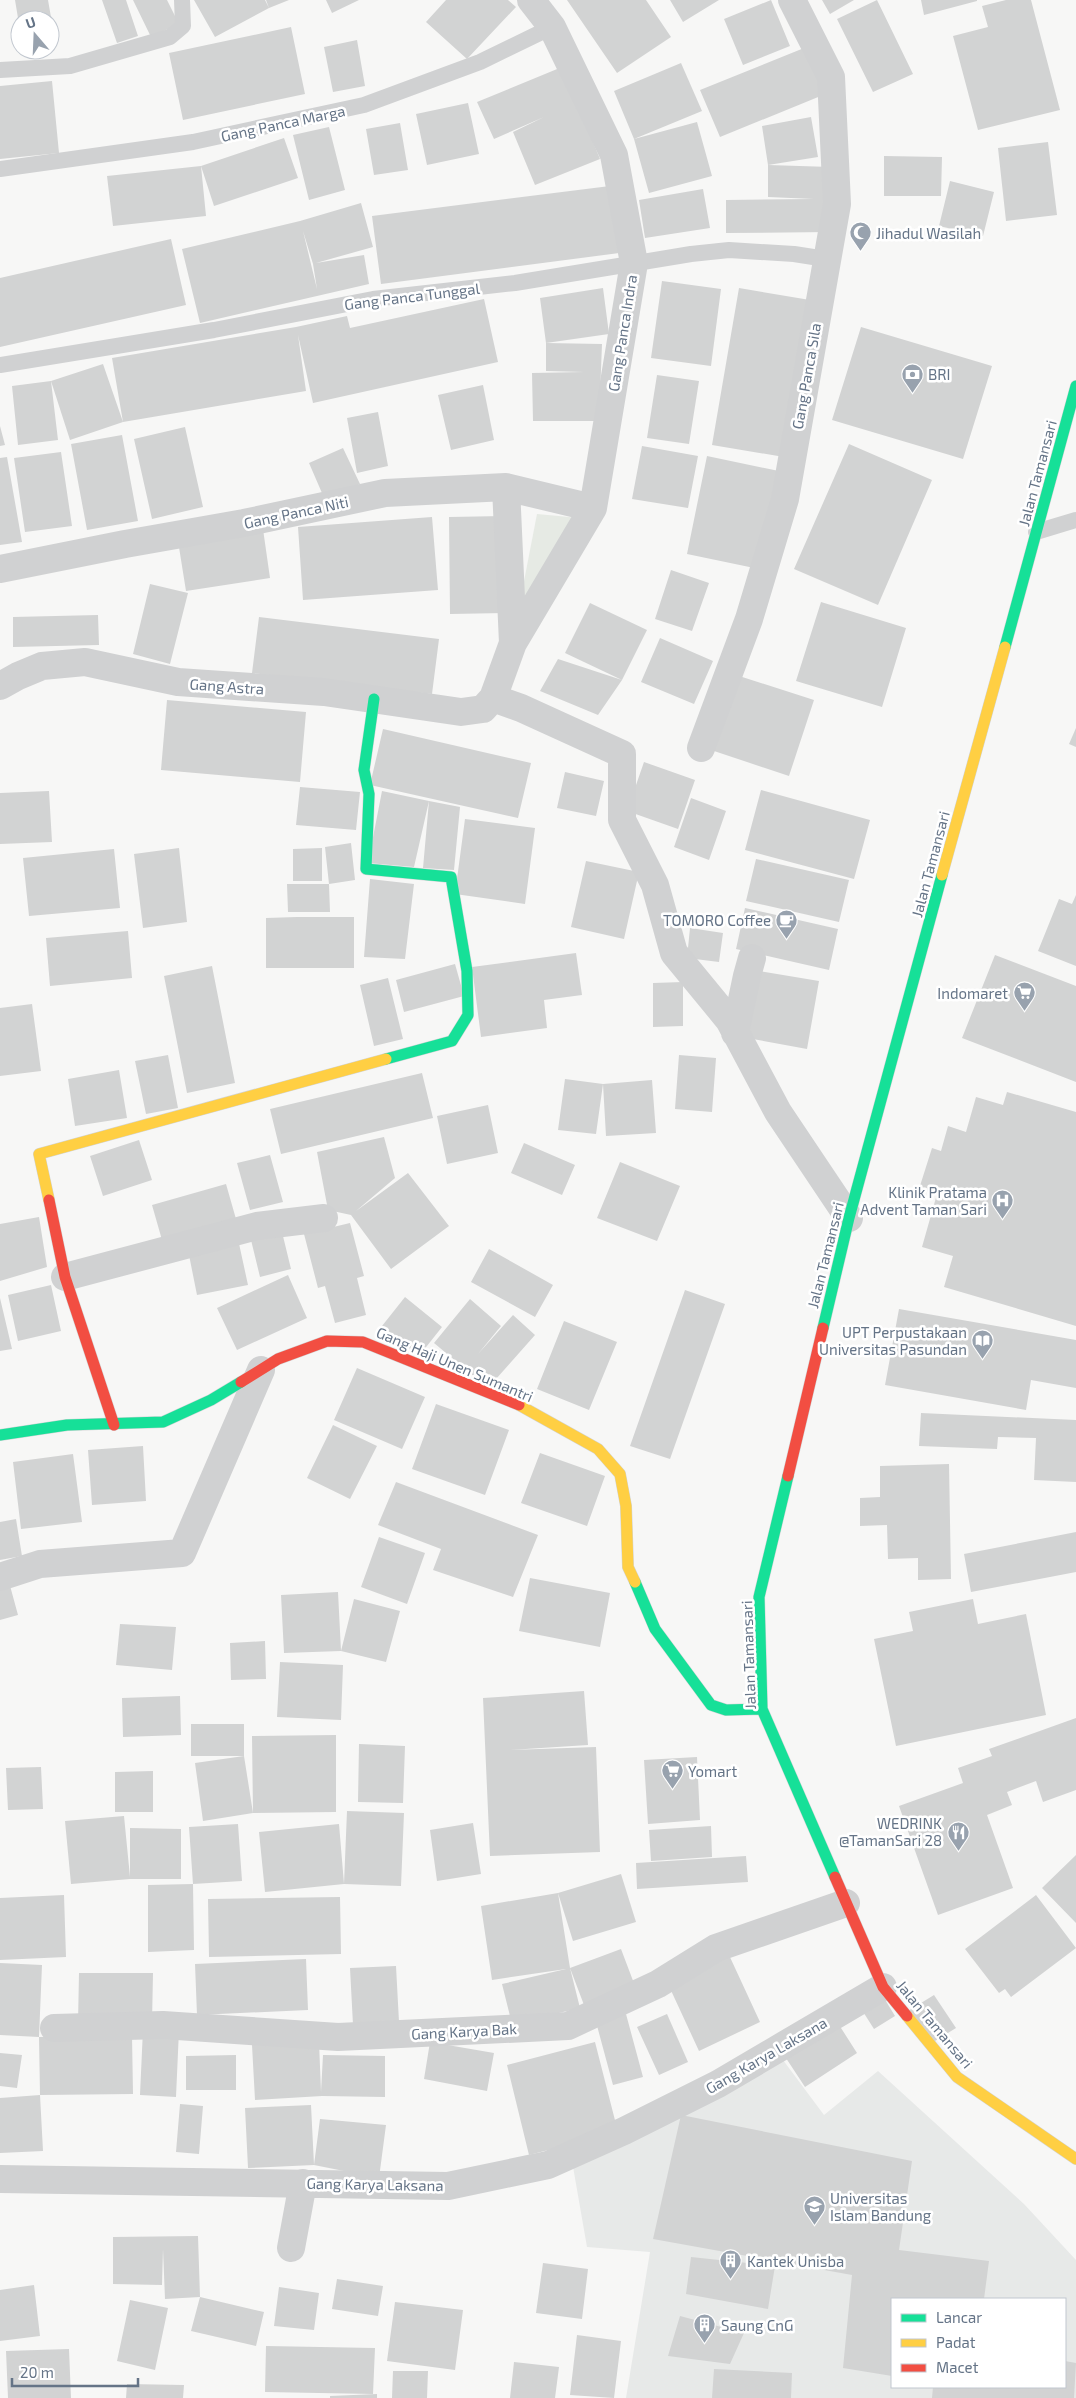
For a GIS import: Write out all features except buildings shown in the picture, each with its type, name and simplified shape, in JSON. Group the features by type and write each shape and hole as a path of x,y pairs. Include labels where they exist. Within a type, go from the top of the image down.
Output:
{"street":[{"name":"Gang Panca Indra","path":"532,0 552,27 614,155 634,263 593,508"},
{"name":"Gang Panca Sila","path":"701,748 749,619 785,499 837,204 830,77 792,0"},
{"name":"Jalan Tamansari","path":"1076,386 849,1218 759,1597 762,1709 883,1987 957,2077 1076,2159"},
{"name":"Gang Panca Niti","path":"0,569 126,544 244,524 385,493 506,487 593,508"},
{"path":"506,487 513,642"},
{"path":"593,508 513,642 493,698 521,708 622,754 622,820 655,885 674,953 729,1020 778,1112 849,1218"},
{"name":"Gang Astra","path":"0,686 42,666 85,662 178,682 324,692 461,712 483,709 493,698"},
{"path":"114,1425 65,1277 39,1154 452,1041 468,1015 467,971 451,877 366,869 369,794 364,770 374,699"},
{"path":"735,1033 746,976 752,958"},
{"path":"65,1277 258,1226 324,1218"},
{"name":"Gang Haji Unen Sumantri","path":"0,1435 67,1425 163,1422 211,1400 278,1359 327,1341 363,1342 512,1401 598,1449 620,1474 626,1506 628,1567 655,1629 711,1705 726,1710 762,1709"},
{"path":"0,1577 40,1564 182,1553 261,1370"},
{"name":"Gang Karya Bak","path":"54,2028 163,2026 338,2037 568,2026 658,1984 716,1948 846,1903"},
{"name":"Gang Karya Laksana","path":"0,2179 448,2186 548,2164 624,2131 718,2084 883,1987"},
{"path":"291,2248 303,2183"}],"lane":[{"path":"0,70 70,66 170,37 183,26 182,0"},
{"name":"Gang Panca Marga","path":"0,169 193,142 364,105 480,62 552,27"},
{"name":"Gang Panca Tunggal","path":"0,365 214,330 373,299 516,283 634,263 729,250 794,254 826,260"},
{"path":"1036,532 1076,520"}],"shaded area":[{"path":"537,514 580,518 519,607"},
{"name":"Universitas Islam Bandung","path":"780,2056 824,2115 878,2071 1024,2204 1076,2260 1076,2398 626,2398 650,2252 587,2247 572,2161"}],"traffic: fast":[{"path":"1005,647 1076,386"},
{"path":"374,699 364,770 369,794 366,869 451,877 467,971 468,1015 452,1041 386,1059"},
{"path":"823,1328 849,1218 942,875"},
{"path":"0,1435 67,1425 163,1422 211,1400 241,1382"},
{"path":"788,1476 759,1597 762,1709 835,1877"},
{"path":"635,1582 655,1629 711,1705 726,1710 762,1709"}],"traffic: slow":[{"path":"942,875 1005,647"},
{"path":"49,1200 39,1154 386,1059"},
{"path":"519,1405 598,1449 620,1474 626,1506 628,1567 635,1582"},
{"path":"907,2016 957,2077 1076,2159"}],"traffic: jam":[{"path":"49,1200 65,1277 114,1425"},
{"path":"788,1476 823,1328"},
{"path":"241,1382 278,1359 327,1341 363,1342 519,1405"},
{"path":"835,1877 883,1987 907,2016"}],"place":[{"name":"Jihadul Wasilah","path":"860,252"},
{"name":"BRI","path":"912,393"},
{"name":"TOMORO Coffee","path":"787,939"},
{"name":"Indomaret","path":"1024,1012"},
{"name":"Klinik Pratama Advent Taman Sari","path":"1003,1220"},
{"name":"UPT Perpustakaan Universitas Pasundan","path":"983,1360"},
{"name":"Yomart","path":"672,1790"},
{"name":"WEDRINK @TamanSari 28","path":"958,1851"},
{"name":"Universitas Islam Bandung","path":"814,2226"},
{"name":"Kantek Unisba","path":"731,2280"},
{"name":"Saung CnG","path":"705,2344"}]}
